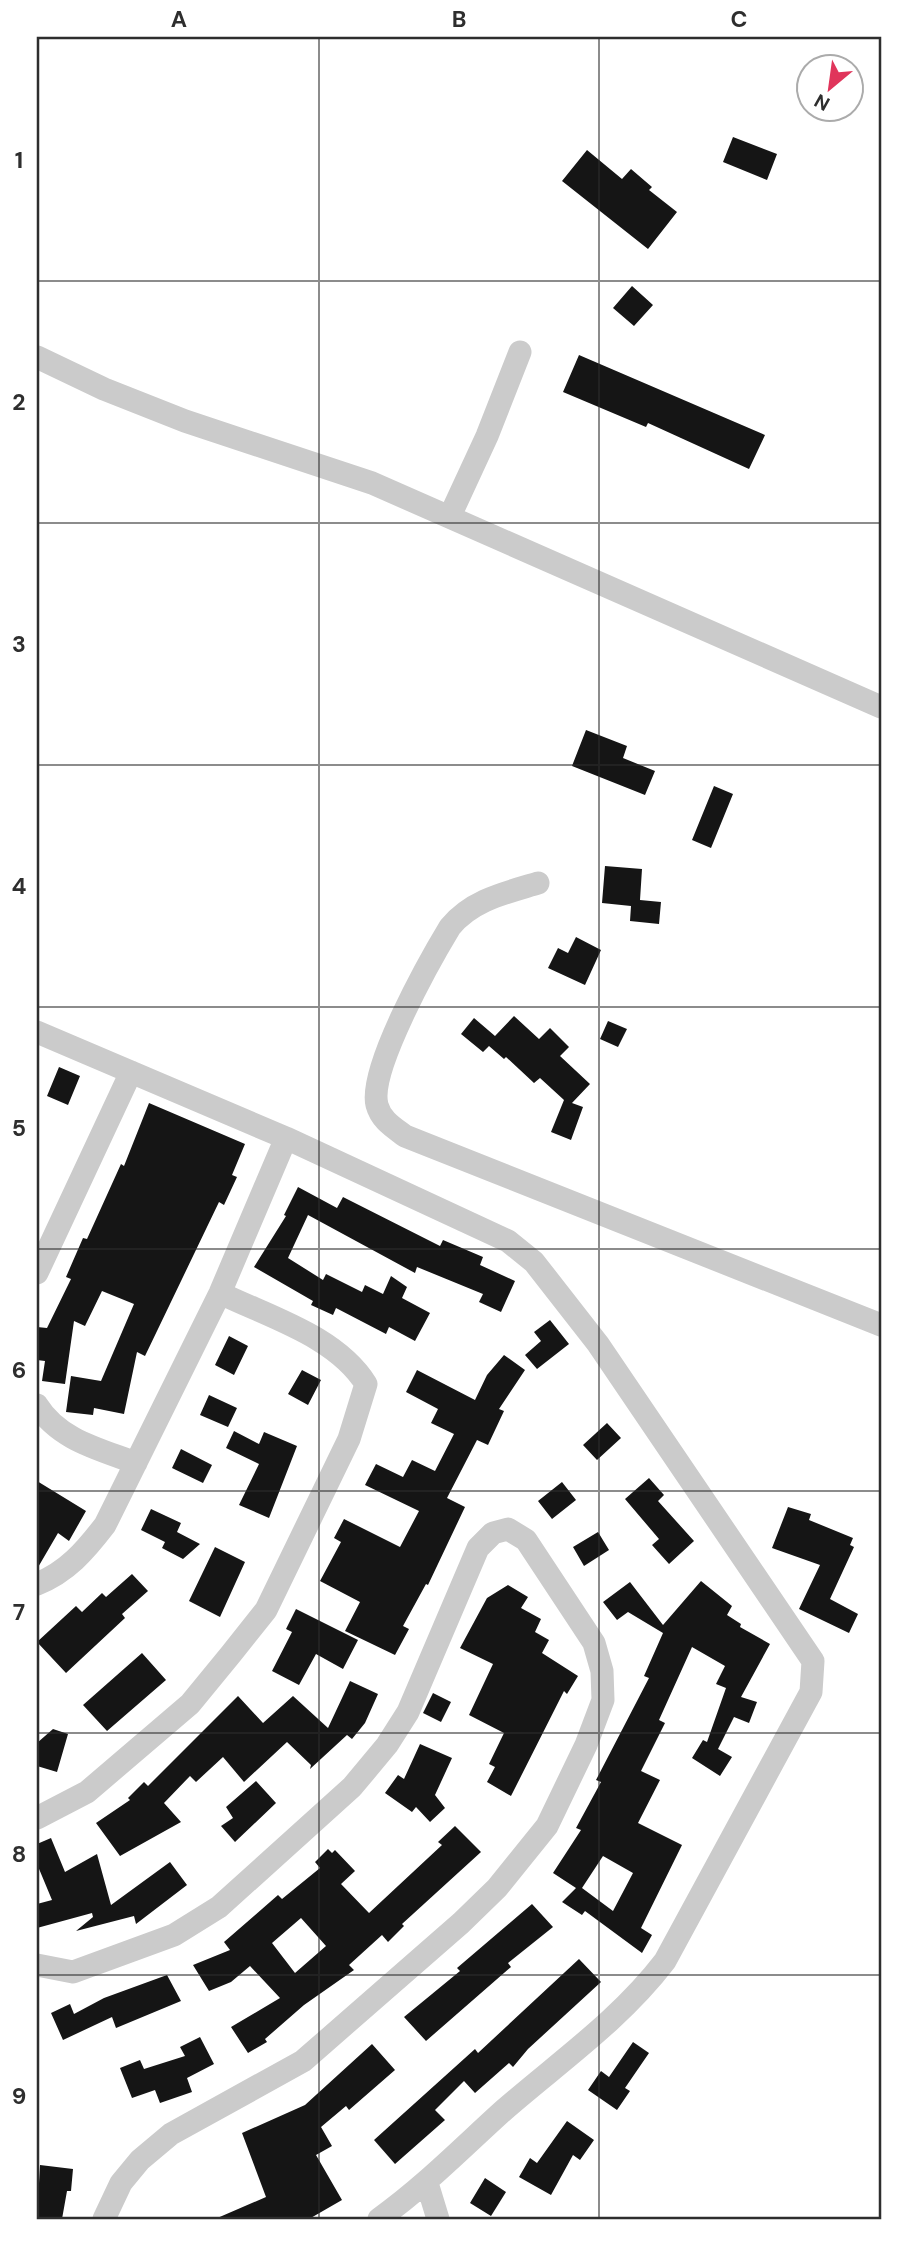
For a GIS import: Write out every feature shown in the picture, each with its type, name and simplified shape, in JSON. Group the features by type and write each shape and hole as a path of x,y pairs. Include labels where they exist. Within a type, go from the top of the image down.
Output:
{"street":[{"path":"450,516 487,436 520,352"},
{"path":"37,356 104,389 185,421 329,466 450,516 881,707"},
{"path":"538,883 489,898 461,913 450,927 382,1062 375,1087 377,1106 386,1122 405,1136 881,1325"},
{"path":"37,1032 286,1138 508,1241 534,1262 598,1344 813,1661 811,1692 665,1961 622,2011 504,2111 427,2183 379,2219"},
{"path":"37,1273 131,1072"},
{"path":"37,1584 59,1575 83,1553 105,1525 220,1293 286,1138"},
{"path":"37,1818 87,1791 190,1704 266,1610 360,1411 366,1384 353,1363 330,1347 220,1293"},
{"path":"37,1405 46,1421 68,1437 136,1463"},
{"path":"37,1965 73,1972 174,1935 219,1907 352,1787 387,1745 408,1712 478,1548 493,1532 508,1529 526,1540 594,1643 602,1671 603,1700 586,1745 547,1826 497,1888 461,1923 303,2060 171,2134 140,2160 121,2183 104,2219"},
{"path":"427,2183 438,2219"}],"building":[{"path":"733,137 777,154 767,180 723,162"},
{"path":"587,150 622,179 631,169 652,187 649,190 677,212 648,249 562,181"},
{"path":"632,286 653,305 634,326 613,308"},
{"path":"579,355 765,435 749,469 648,423 646,427 563,392"},
{"path":"586,730 627,746 623,758 655,771 645,795 572,766"},
{"path":"714,786 733,794 711,848 692,840"},
{"path":"605,866 642,869 640,900 661,902 659,924 630,921 631,906 602,903"},
{"path":"576,937 601,950 585,985 548,968 558,948 568,953"},
{"path":"514,1016 539,1039 550,1028 569,1047 560,1056 590,1084 572,1103 583,1107 571,1140 551,1132 564,1100 540,1078 534,1083 506,1057 504,1059 489,1046 483,1052 461,1034 474,1018 495,1036"},
{"path":"608,1021 627,1029 618,1047 600,1039"},
{"path":"59,1067 80,1076 68,1105 47,1096"},
{"path":"149,1103 245,1144 232,1175 237,1177 224,1205 219,1202 145,1356 137,1352 124,1414 94,1408 93,1415 66,1412 71,1376 101,1381 134,1304 102,1291 85,1326 74,1321 65,1384 42,1381 45,1361 37,1360 37,1327 47,1328 71,1279 66,1277 83,1238 87,1239 121,1164 124,1166"},
{"path":"298,1187 337,1208 343,1197 440,1246 443,1240 483,1257 480,1265 515,1281 501,1312 479,1302 483,1294 417,1267 415,1273 308,1215 288,1258 323,1280 326,1274 362,1292 365,1285 383,1294 391,1276 407,1287 402,1298 430,1313 415,1341 389,1327 386,1334 336,1308 333,1315 311,1305 313,1301 254,1267 286,1216 284,1215"},
{"path":"550,1320 569,1344 537,1369 525,1355 541,1341 534,1332"},
{"path":"229,1336 248,1346 234,1375 215,1365"},
{"path":"504,1355 525,1370 499,1409 504,1411 488,1445 477,1440 447,1498 465,1507 428,1585 426,1584 403,1626 409,1629 395,1655 345,1631 360,1602 320,1581 341,1542 334,1538 344,1519 400,1547 419,1511 365,1485 376,1464 403,1477 412,1460 435,1471 454,1434 431,1423 438,1409 406,1392 417,1370 475,1400 487,1375"},
{"path":"302,1370 321,1380 308,1405 288,1394"},
{"path":"209,1395 237,1408 228,1427 200,1415"},
{"path":"607,1423 621,1438 597,1460 583,1445"},
{"path":"234,1431 259,1444 264,1432 297,1446 269,1518 239,1505 259,1464 226,1448"},
{"path":"181,1449 212,1465 203,1483 172,1468"},
{"path":"649,1478 664,1495 658,1501 694,1541 669,1564 652,1545 659,1539 625,1499"},
{"path":"37,1481 86,1511 69,1541 58,1533 37,1569"},
{"path":"562,1482 576,1500 552,1519 538,1501"},
{"path":"788,1507 811,1514 809,1520 853,1538 850,1545 854,1547 830,1599 858,1614 849,1633 799,1609 820,1565 772,1548"},
{"path":"151,1509 181,1523 177,1532 200,1544 183,1559 162,1548 165,1542 141,1530"},
{"path":"598,1532 609,1550 584,1566 573,1547"},
{"path":"215,1547 245,1562 220,1617 189,1601"},
{"path":"132,1574 148,1591 122,1614 125,1618 66,1673 37,1642 76,1606 82,1612 102,1593 106,1597"},
{"path":"701,1581 732,1606 727,1615 741,1624 740,1627 770,1644 741,1697 757,1702 749,1723 734,1717 718,1749 732,1757 720,1776 692,1758 703,1740 707,1742 726,1688 716,1684 725,1666 692,1647 659,1720 665,1723 641,1771 660,1780 638,1823 682,1845 641,1928 652,1935 642,1953 585,1911 582,1915 562,1902 576,1888 553,1873 581,1830 576,1828 601,1782 596,1780 649,1678 644,1676 663,1633 628,1612 617,1620 603,1602 630,1582 663,1625","holes":["603,1856 633,1873 613,1911 582,1888"]},
{"path":"508,1585 528,1597 521,1608 541,1619 535,1632 549,1640 542,1653 578,1676 567,1694 564,1691 511,1796 487,1782 495,1767 489,1764 504,1733 469,1715 493,1664 460,1648 487,1598"},
{"path":"296,1609 358,1640 343,1669 316,1654 299,1685 272,1671 292,1632 286,1629"},
{"path":"142,1653 166,1680 107,1731 83,1705"},
{"path":"350,1681 378,1694 365,1723 352,1739 347,1735 310,1769 311,1765 287,1742 244,1782 223,1757 196,1782 190,1776 164,1803 181,1822 120,1856 96,1823 130,1800 128,1798 144,1782 148,1786 238,1696 263,1723 293,1696 328,1728"},
{"path":"433,1693 451,1702 441,1722 423,1713"},
{"path":"53,1729 68,1734 57,1772 37,1766 37,1743"},
{"path":"420,1744 452,1758 435,1795 445,1808 430,1822 416,1807 412,1812 385,1793 398,1775 404,1779"},
{"path":"256,1781 276,1803 235,1842 221,1826 233,1818 226,1807"},
{"path":"455,1826 481,1852 402,1924 404,1926 388,1942 382,1935 349,1965 354,1970 304,2005 265,2039 267,2042 248,2053 231,2027 280,1998 250,1966 231,1982 209,1991 193,1965 230,1950 224,1942 278,1895 282,1899 320,1868 315,1862 328,1849 332,1853 335,1850 355,1871 341,1884 369,1913 442,1845 438,1842","holes":["301,1918 326,1946 295,1973 272,1943"]},
{"path":"51,1838 65,1872 97,1854 111,1905 170,1862 187,1885 136,1924 134,1916 76,1931 93,1917 92,1913 37,1928 37,1904 52,1900 37,1864 37,1844"},
{"path":"532,1904 553,1927 508,1963 511,1967 426,2041 404,2017 460,1971 457,1968"},
{"path":"579,1959 601,1982 528,2049 513,2067 509,2063 475,2093 464,2081 435,2110 445,2120 395,2164 374,2140 475,2049 478,2053"},
{"path":"167,1975 181,2001 116,2028 112,2017 63,2040 51,2013 70,2004 74,2014 104,1998"},
{"path":"200,2037 214,2064 187,2078 192,2092 160,2103 155,2090 132,2098 120,2068 140,2060 144,2069 185,2056 180,2047"},
{"path":"633,2042 649,2053 625,2088 630,2091 617,2110 588,2090 601,2071 609,2077"},
{"path":"372,2044 395,2070 349,2110 346,2106 321,2127 332,2146 316,2155 342,2200 309,2219 215,2219 266,2197 242,2133 305,2105"},
{"path":"567,2121 594,2140 580,2160 573,2155 551,2195 519,2177 530,2158 537,2163"},
{"path":"40,2165 73,2169 71,2191 67,2191 62,2219 37,2219"},
{"path":"485,2178 506,2192 491,2216 470,2203"}]}
